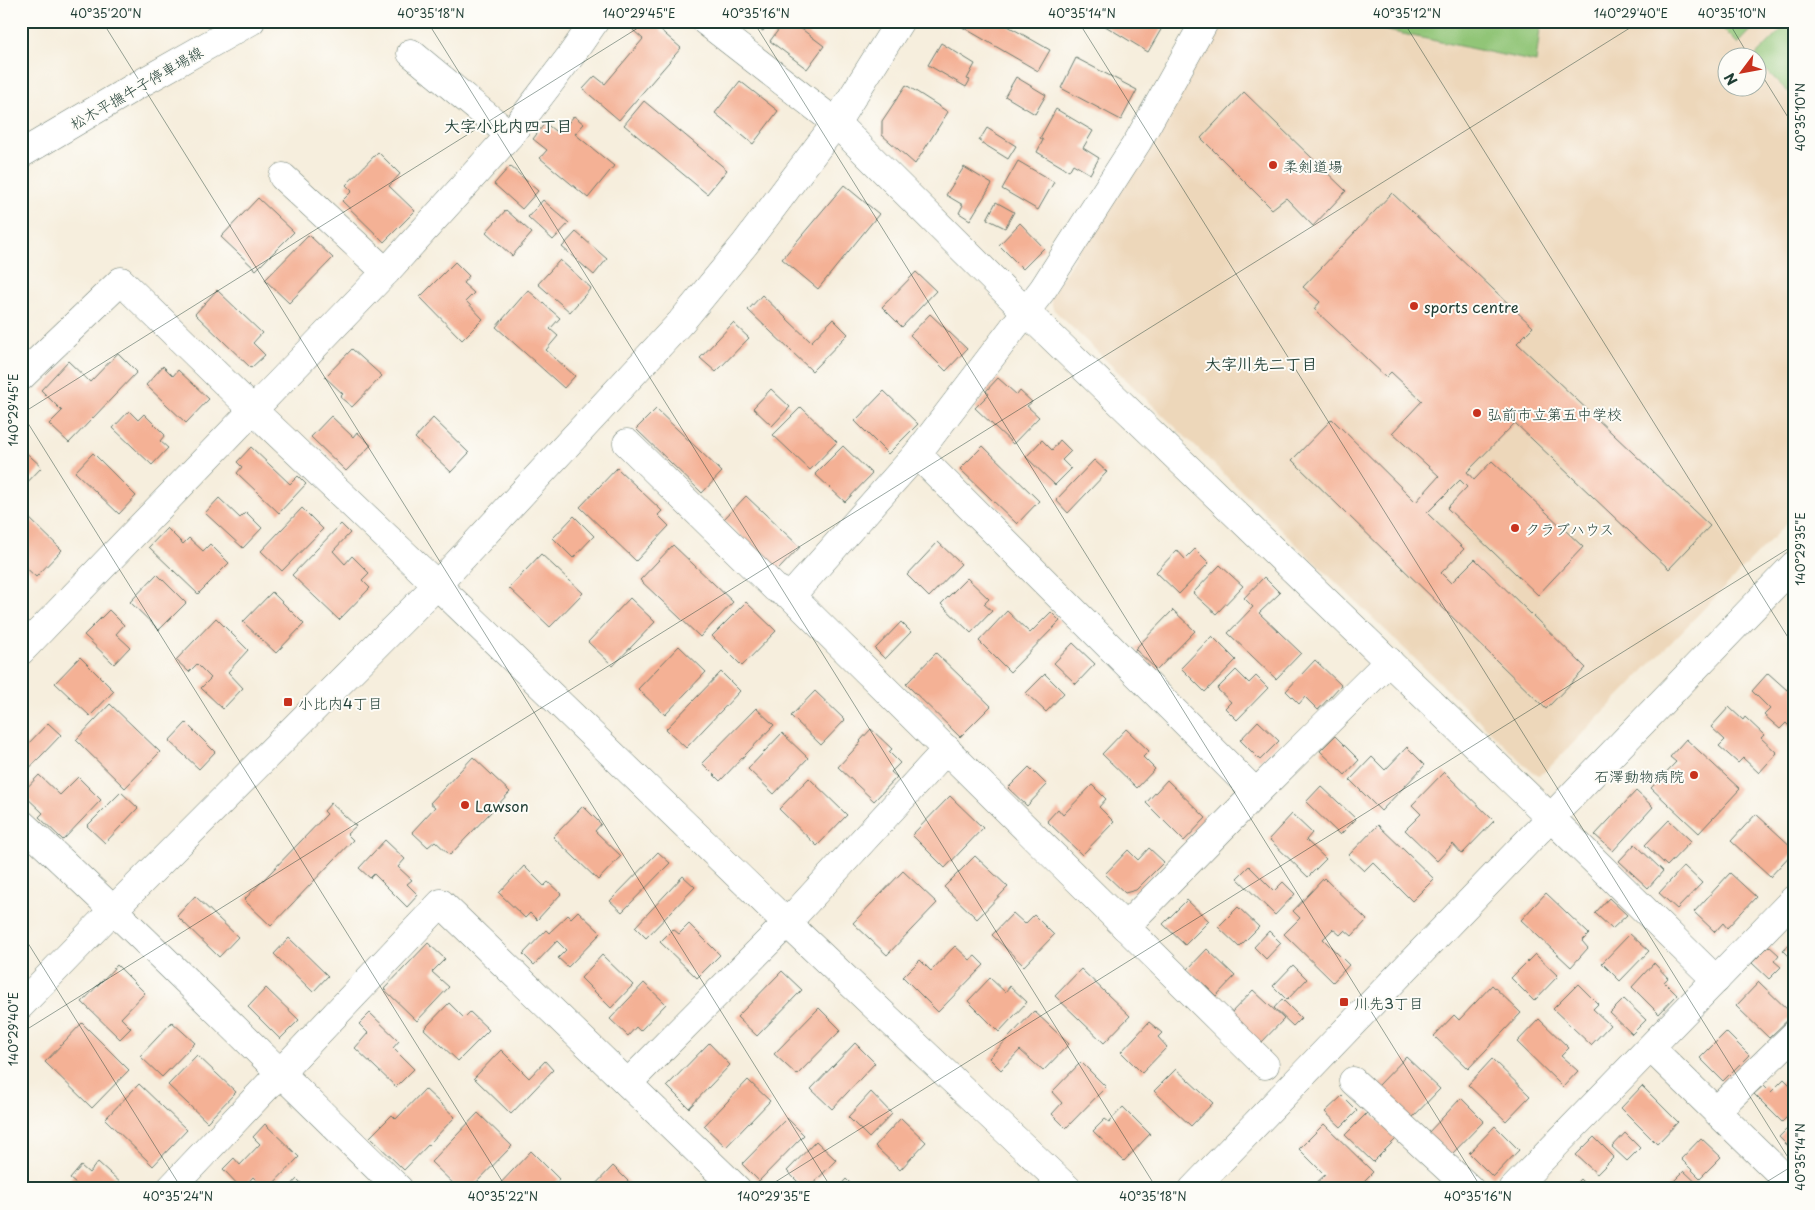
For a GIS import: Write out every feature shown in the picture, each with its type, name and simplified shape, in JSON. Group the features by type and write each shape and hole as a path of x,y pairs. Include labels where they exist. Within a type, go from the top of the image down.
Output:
{"street":[{"name":"松木平撫牛子停車場線","path":"21,154 251,21"},
{"path":"21,651 386,272 510,135 595,21"},
{"path":"704,21 836,124 1025,311 1551,818 1716,980"},
{"path":"21,1005 437,585 680,322 745,244 836,124 900,21"},
{"path":"791,596 917,454 1043,289 1138,141 1205,21"},
{"path":"411,53 510,135"},
{"path":"283,177 386,272"},
{"path":"21,377 121,281 252,410 437,585 787,923 1068,1189"},
{"path":"627,443 774,588 791,596 1265,1065"},
{"path":"917,454 1256,793"},
{"path":"1193,1189 1794,564"},
{"path":"1126,927 1256,793 1389,662"},
{"path":"628,1083 787,923 947,749"},
{"path":"21,823 114,909 399,1189"},
{"path":"1513,1189 1794,899"},
{"path":"170,1189 441,903 737,1189"},
{"path":"1716,1111 1794,1035"},
{"path":"1651,1048 1794,1187"},
{"path":"1354,1082 1470,1189"}],"shaded area":[{"name":"弘前市立第五中学校","path":"1218,21 1794,21 1794,516 1547,770 1539,775 1530,770 1053,309 1050,298"}],"green space":[{"path":"1341,21 1541,21 1536,62"},
{"path":"1715,21 1760,21 1738,44"},
{"path":"1790,21 1794,21 1794,85 1788,92 1768,72 1768,48 1763,48"}],"building":[{"path":"641,21 650,21 681,48 619,120 583,89 595,76 605,84 643,39 633,30"},
{"path":"747,21 769,21 763,31"},
{"path":"785,21 791,21 824,46 807,69 770,41"},
{"path":"952,21 999,21 1050,50 1038,71"},
{"path":"1097,21 1166,21 1148,52"},
{"path":"941,43 975,64 967,79 970,80 966,87 928,65"},
{"path":"1076,58 1137,90 1121,120 1061,88"},
{"path":"1016,77 1046,95 1035,114 1005,96"},
{"path":"740,81 778,111 753,144 715,113"},
{"path":"906,85 948,112 915,164 882,135 882,121"},
{"name":"柔剣道場","path":"1244,92 1346,191 1313,226 1286,198 1272,209 1201,138"},
{"path":"644,101 727,170 707,194 624,125"},
{"path":"1056,109 1093,131 1083,148 1099,158 1090,174 1073,164 1069,171 1037,152 1043,140 1040,138"},
{"path":"574,116 584,124 575,134 614,166 588,198 540,158 547,150 533,139 545,123 559,134"},
{"path":"987,128 1016,146 1008,159 979,141"},
{"path":"378,152 400,174 389,186 415,211 384,242 342,201 352,191 346,185"},
{"path":"1018,161 1054,182 1038,210 1002,189"},
{"path":"510,166 538,191 522,209 494,184"},
{"path":"964,167 992,184 970,220 959,213 963,205 946,195"},
{"path":"844,185 879,214 818,289 782,259"},
{"path":"1392,193 1533,327 1517,343 1710,526 1669,569 1515,423 1467,472 1474,480 1492,461 1583,547 1538,595 1447,508 1467,487 1460,480 1427,513 1464,549 1441,573 1451,583 1475,559 1586,668 1546,709 1292,460 1332,419 1416,502 1439,476 1392,433 1422,401 1391,372 1386,377 1314,309 1320,302 1303,287"},
{"path":"258,198 294,232 256,270 221,237"},
{"path":"543,200 569,223 553,240 528,217"},
{"path":"996,202 1014,212 1005,228 987,219"},
{"path":"506,210 532,233 512,256 486,232"},
{"path":"1020,223 1044,248 1023,269 999,245"},
{"path":"576,232 607,259 594,275 562,247"},
{"path":"309,235 333,258 289,303 265,280"},
{"path":"560,260 591,288 570,312 538,284"},
{"path":"455,262 469,276 463,283 474,293 466,301 483,319 462,340 420,297"},
{"path":"916,272 936,291 902,327 882,307"},
{"path":"217,290 262,333 253,343 265,355 251,368 195,314"},
{"path":"528,290 560,318 550,329 558,336 546,350 575,376 564,388 496,327"},
{"path":"762,295 811,342 833,319 848,334 812,371 748,310"},
{"path":"930,314 967,349 946,371 910,335"},
{"path":"733,323 749,338 716,372 700,358"},
{"path":"352,349 382,376 352,407 340,397 343,394 325,377"},
{"path":"118,353 137,372 69,443 49,424 62,411 41,390 68,361 90,382"},
{"path":"163,366 173,376 178,370 209,399 186,423 146,385"},
{"path":"998,378 1017,395 1020,391 1032,402 1027,406 1039,417 1013,444 975,408 989,394 986,391"},
{"path":"771,389 790,407 772,426 753,408"},
{"path":"884,391 918,424 888,454 855,421"},
{"path":"801,407 837,442 810,470 773,435"},
{"path":"656,409 722,472 702,493 636,429"},
{"path":"129,411 138,420 144,414 165,435 160,441 168,448 152,465 113,428"},
{"path":"331,416 353,437 357,432 371,445 346,471 311,437"},
{"path":"433,418 469,453 451,472 415,438"},
{"path":"1042,440 1052,450 1060,440 1071,451 1062,460 1071,469 1055,485 1026,457"},
{"path":"843,446 872,474 845,502 815,474"},
{"path":"983,446 1039,501 1017,524 960,469"},
{"path":"251,447 290,484 298,476 306,484 279,513 237,473 242,467 237,462"},
{"path":"21,448 42,467 21,489"},
{"path":"93,453 136,496 119,514 75,472"},
{"path":"1094,460 1107,472 1068,513 1056,500"},
{"path":"617,468 662,511 658,515 669,526 636,561 580,507"},
{"path":"746,496 800,547 777,571 724,519"},
{"path":"219,498 240,518 246,512 262,528 243,548 205,513"},
{"path":"302,508 323,529 282,571 261,551"},
{"path":"26,515 62,550 36,577 21,563 21,519"},
{"path":"574,516 594,536 573,558 553,538"},
{"path":"341,524 350,533 333,551 345,564 352,556 369,573 362,580 370,588 339,620 292,575"},
{"path":"167,528 183,544 189,538 203,551 210,544 229,563 198,594 149,547"},
{"path":"938,542 961,564 929,597 907,575"},
{"path":"673,545 733,602 700,637 640,580"},
{"path":"1195,549 1209,563 1179,594 1156,572 1177,550 1185,559"},
{"path":"541,554 583,593 550,627 509,588"},
{"path":"1220,565 1243,586 1216,614 1193,593"},
{"path":"157,574 186,603 159,630 130,602"},
{"path":"1264,577 1280,593 1259,613 1301,653 1276,679 1228,633 1253,607 1244,598"},
{"path":"967,578 989,599 984,604 992,611 971,633 941,604"},
{"path":"272,592 304,624 276,653 243,622"},
{"path":"630,598 655,622 613,666 588,642"},
{"path":"746,602 776,631 742,666 712,636"},
{"path":"109,610 124,625 116,634 130,647 114,664 84,635"},
{"path":"1173,610 1195,631 1157,670 1135,649"},
{"path":"1007,611 1030,633 1051,612 1060,621 1010,672 979,641"},
{"path":"216,618 248,650 228,672 243,688 223,709 201,688 211,678 197,664 189,672 176,660"},
{"path":"901,622 911,632 885,659 875,649"},
{"path":"1212,636 1236,660 1205,692 1181,668"},
{"path":"1073,643 1095,664 1076,684 1054,663"},
{"path":"679,646 706,672 665,715 638,689"},
{"path":"936,653 991,706 960,737 906,684"},
{"path":"80,657 114,691 90,716 55,683"},
{"path":"1315,660 1341,685 1318,710 1305,697 1299,704 1286,691"},
{"path":"1236,670 1249,683 1256,676 1268,688 1237,720 1225,708 1231,702 1217,689"},
{"path":"721,672 740,691 686,748 666,729"},
{"path":"1768,673 1787,690 1794,683 1794,731 1786,723 1780,729 1764,715 1770,709 1752,691"},
{"path":"1045,674 1064,693 1046,712 1026,693"},
{"path":"815,691 845,720 821,745 791,716"},
{"path":"110,704 160,752 125,788 76,740"},
{"path":"1729,707 1743,720 1745,717 1764,735 1761,738 1777,753 1759,773 1743,758 1738,763 1719,746 1725,740 1711,727"},
{"path":"756,708 774,725 720,781 702,763"},
{"path":"1258,721 1279,741 1260,760 1240,740"},
{"path":"48,723 61,735 21,777 21,741 26,746"},
{"path":"186,723 215,752 199,769 169,741"},
{"path":"871,729 892,749 889,752 900,763 891,772 897,777 874,801 838,767"},
{"path":"1126,729 1149,751 1143,757 1155,769 1137,788 1102,754"},
{"path":"782,733 808,758 774,794 748,769"},
{"path":"1335,736 1359,760 1345,775 1320,751"},
{"name":"石澤動物病院","path":"1686,739 1740,789 1699,833 1651,788 1676,762 1670,757"},
{"path":"1407,747 1425,765 1381,811 1350,780 1372,757 1385,770"},
{"name":"Lawson","path":"473,757 510,792 450,855 435,841 428,847 412,832 435,807 430,803"},
{"path":"1029,767 1047,785 1027,806 1008,788"},
{"path":"1444,772 1494,821 1462,854 1453,844 1437,861 1405,830 1421,814 1412,805"},
{"path":"39,775 60,795 78,777 101,800 63,840 39,817 43,813 22,793"},
{"path":"809,778 847,815 817,846 779,809"},
{"path":"1167,780 1206,818 1184,841 1146,803"},
{"path":"1092,785 1106,799 1099,807 1114,822 1082,855 1047,821 1058,809 1063,815"},
{"path":"1321,786 1356,819 1340,835 1306,802"},
{"path":"1636,791 1653,807 1613,851 1595,835"},
{"path":"121,792 138,808 105,843 87,826"},
{"path":"950,796 983,828 945,868 912,835"},
{"path":"331,803 356,826 347,834 353,840 271,926 244,900 327,814 324,811"},
{"path":"583,806 601,824 595,831 621,856 598,880 553,837"},
{"path":"1292,814 1312,833 1306,840 1326,859 1308,877 1269,839"},
{"path":"1756,814 1794,849 1770,877 1731,841"},
{"path":"1669,820 1691,841 1667,866 1645,845"},
{"path":"1378,825 1434,879 1412,901 1373,862 1364,871 1348,856"},
{"path":"385,840 405,859 398,867 412,880 407,884 418,895 407,907 374,874 370,878 359,868"},
{"path":"1635,844 1663,871 1648,888 1619,861"},
{"path":"1149,848 1164,862 1136,890 1125,893 1105,874 1128,850 1138,860"},
{"path":"658,852 670,863 622,912 610,901"},
{"path":"975,856 1008,887 977,919 944,887"},
{"path":"524,866 544,886 548,882 561,894 537,920 530,913 525,918 499,893"},
{"path":"1249,866 1274,891 1283,882 1295,894 1275,915 1237,878"},
{"path":"1684,866 1702,883 1677,909 1659,893"},
{"path":"903,871 937,903 887,955 853,923"},
{"path":"1730,873 1756,897 1727,928 1723,923 1715,932 1694,912"},
{"path":"683,876 695,887 646,938 635,927"},
{"path":"1324,878 1367,920 1352,936 1345,930 1340,935 1333,929 1323,939 1349,965 1333,982 1284,934 1300,918 1293,911"},
{"path":"1546,893 1589,934 1582,941 1588,948 1571,967 1521,920"},
{"path":"195,896 238,937 219,957 177,916"},
{"path":"1609,898 1627,915 1612,929 1595,913"},
{"path":"1187,900 1209,921 1185,945 1163,924"},
{"path":"1238,907 1259,927 1239,947 1218,927"},
{"path":"578,911 601,933 568,967 558,958 566,950 557,941 534,965 523,954 546,930 549,933 568,915 571,918"},
{"path":"1013,913 1025,924 1034,915 1054,935 1024,966 992,935"},
{"path":"689,924 720,955 697,978 660,942 673,929 679,934"},
{"path":"1269,931 1281,943 1266,959 1254,947"},
{"path":"1630,934 1649,951 1620,981 1602,963"},
{"path":"289,938 328,976 313,992 274,954"},
{"path":"1794,940 1794,961 1783,950"},
{"path":"428,943 445,959 432,972 449,987 417,1021 384,989"},
{"path":"955,946 970,960 975,956 984,965 938,1012 903,977 920,960 931,971"},
{"path":"1769,946 1779,955 1774,961 1781,967 1769,979 1752,963"},
{"path":"1207,949 1235,976 1216,996 1188,969"},
{"path":"1535,954 1558,976 1534,1001 1511,978"},
{"path":"602,955 633,985 611,1008 581,978"},
{"path":"1654,963 1668,978 1664,982 1677,995 1659,1014 1632,987"},
{"path":"117,965 145,993 121,1018 131,1028 120,1039 82,1002"},
{"path":"1293,965 1307,979 1287,1000 1273,986"},
{"path":"1081,969 1130,1016 1104,1043 1055,996"},
{"path":"782,971 802,990 757,1036 737,1017"},
{"path":"990,978 1005,992 1010,986 1027,1002 999,1032 968,1001"},
{"path":"1759,982 1793,1015 1769,1038 1736,1006"},
{"path":"644,983 666,1004 640,1031 636,1027 628,1036 610,1019"},
{"path":"1578,984 1598,1004 1593,1009 1610,1025 1591,1045 1553,1009"},
{"path":"1492,985 1521,1013 1468,1069 1434,1036 1454,1015 1459,1020"},
{"path":"266,988 299,1020 280,1039 248,1007"},
{"path":"1253,990 1284,1019 1260,1044 1230,1014"},
{"path":"1282,999 1301,1018 1293,1026 1274,1008"},
{"path":"1624,999 1646,1020 1632,1034 1610,1013"},
{"path":"449,1003 464,1018 470,1012 489,1030 458,1061 424,1029"},
{"path":"819,1008 841,1030 797,1075 774,1054"},
{"path":"1034,1011 1069,1044 1043,1071 1020,1050 1001,1070 989,1058"},
{"path":"370,1013 399,1041 393,1048 414,1069 396,1087 355,1048 368,1033 359,1024"},
{"path":"1539,1019 1569,1048 1561,1056 1578,1071 1563,1087 1517,1042"},
{"path":"172,1022 195,1043 162,1077 140,1056"},
{"path":"1149,1022 1162,1033 1158,1037 1167,1047 1142,1073 1121,1052"},
{"path":"82,1023 129,1070 92,1108 45,1062"},
{"path":"1726,1032 1749,1055 1723,1081 1700,1058"},
{"path":"709,1043 730,1065 689,1108 667,1086"},
{"path":"855,1043 875,1063 832,1109 811,1089"},
{"path":"501,1050 529,1078 545,1061 553,1070 511,1114 474,1078"},
{"path":"197,1055 236,1092 207,1122 168,1085"},
{"path":"1406,1057 1440,1089 1411,1119 1378,1086"},
{"path":"1492,1059 1530,1096 1506,1121 1468,1085"},
{"path":"1081,1062 1106,1087 1066,1128 1052,1114 1062,1103 1052,1092"},
{"path":"1176,1069 1213,1103 1191,1126 1154,1091"},
{"path":"1784,1079 1794,1089 1794,1110 1782,1122 1754,1094 1764,1085 1771,1092"},
{"path":"748,1080 770,1101 726,1147 704,1126"},
{"path":"139,1084 187,1130 153,1166 105,1119"},
{"path":"1642,1086 1678,1122 1657,1144 1621,1108"},
{"path":"425,1089 455,1117 404,1170 370,1137 392,1115 396,1119"},
{"path":"871,1092 892,1114 869,1138 848,1117"},
{"path":"1342,1096 1357,1111 1341,1127 1325,1112"},
{"path":"1461,1098 1484,1121 1450,1156 1427,1134"},
{"path":"1123,1107 1150,1134 1124,1161 1093,1131 1105,1119 1109,1122"},
{"path":"1369,1111 1396,1139 1373,1162 1345,1135"},
{"path":"478,1113 512,1146 470,1189 459,1189 431,1162"},
{"path":"787,1118 804,1135 759,1181 742,1164"},
{"path":"901,1118 926,1142 900,1170 875,1146"},
{"path":"1794,1122 1794,1152 1779,1137"},
{"path":"265,1124 299,1157 268,1189 265,1189 253,1177 242,1189 223,1169 234,1158 240,1165 260,1144 253,1137"},
{"path":"1324,1124 1373,1172 1356,1189 1316,1189 1313,1186 1325,1175 1299,1149"},
{"path":"1495,1126 1519,1150 1493,1177 1469,1153"},
{"path":"1625,1133 1640,1148 1627,1161 1612,1147"},
{"path":"1594,1137 1614,1157 1597,1174 1576,1155"},
{"path":"1701,1138 1721,1157 1700,1178 1681,1159"},
{"path":"816,1141 836,1160 808,1189 805,1189 787,1171"},
{"path":"531,1151 559,1179 550,1189 495,1189"},
{"path":"98,1162 123,1185 120,1189 82,1189 70,1179 81,1166 89,1173"},
{"path":"613,1166 636,1189 591,1189"},
{"path":"1684,1171 1703,1189 1666,1189"},
{"path":"297,1179 307,1189 288,1189"},
{"path":"846,1179 856,1189 837,1189"},
{"path":"1580,1179 1590,1189 1570,1189"}],"place":[{"name":"柔剣道場","path":"1273,165"},
{"name":"sports centre","path":"1414,306"},
{"name":"弘前市立第五中学校","path":"1477,413"},
{"name":"クラブハウス","path":"1515,528"},
{"name":"小比内4丁目","path":"288,702"},
{"name":"石澤動物病院","path":"1694,775"},
{"name":"Lawson","path":"465,805"},
{"name":"川先3丁目","path":"1344,1002"}],"district":[{"name":"大字小比内四丁目","path":"508,125"},
{"name":"大字川先二丁目","path":"1261,363"}]}
